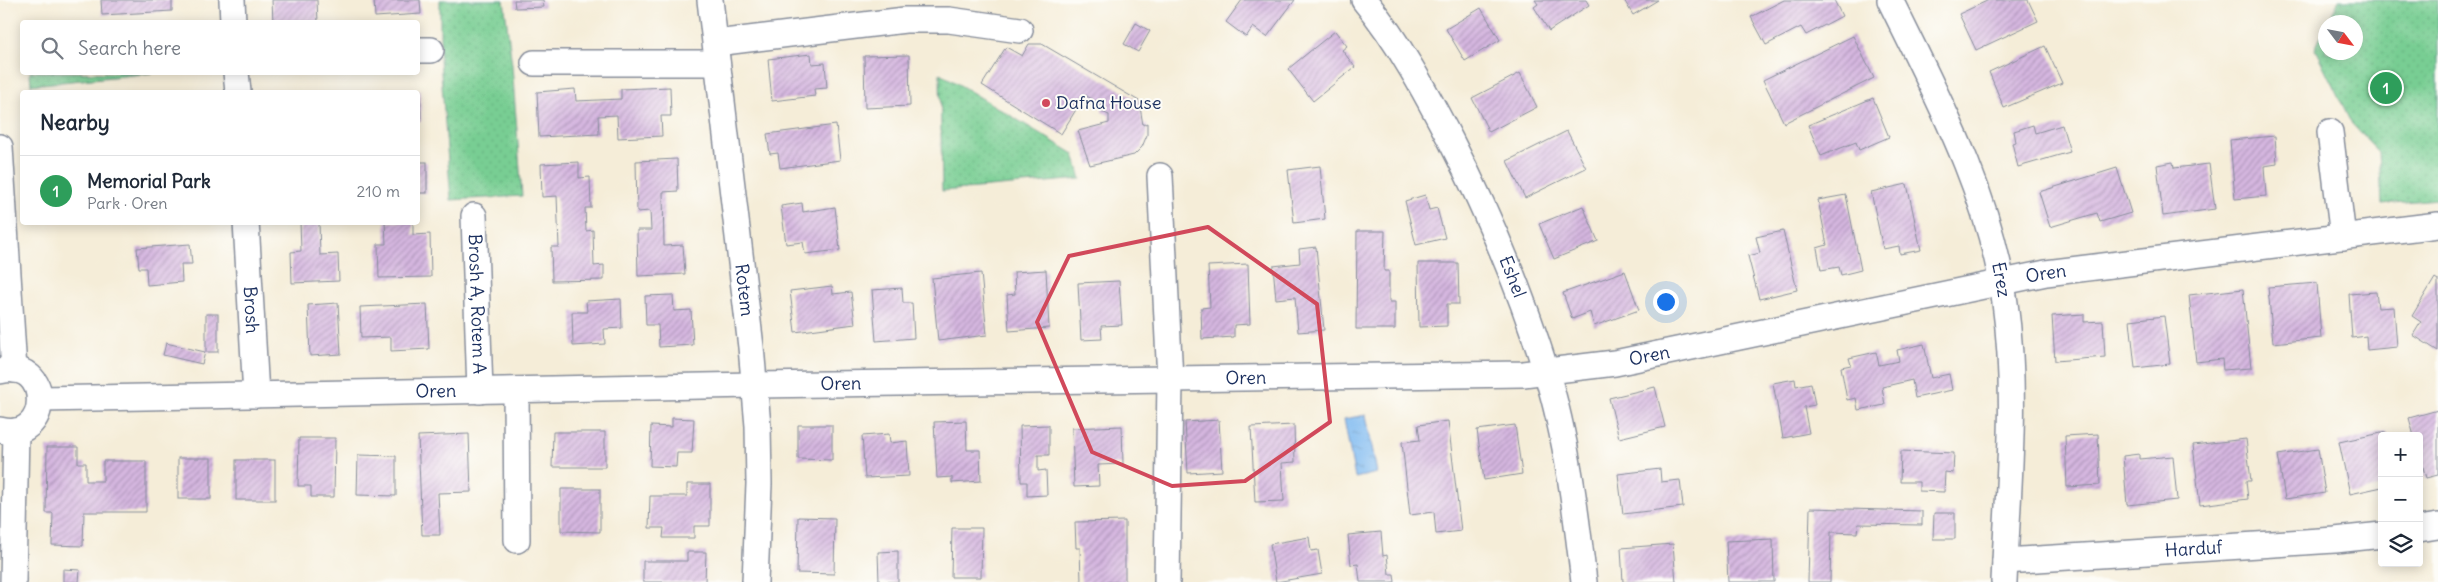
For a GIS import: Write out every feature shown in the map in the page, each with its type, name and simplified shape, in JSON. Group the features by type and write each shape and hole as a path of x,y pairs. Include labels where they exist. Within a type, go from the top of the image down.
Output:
{"street":[{"path":"232,0 233,20"},
{"name":"Rotem","path":"710,0 751,347 758,454 755,582"},
{"name":"Eshel","path":"1364,0 1407,63 1440,120 1472,181 1500,244 1546,372 1573,498 1584,582"},
{"name":"Erez","path":"1890,0 1976,190 1989,227 2001,282 2006,310 2011,376 2005,572"},
{"path":"534,63 716,53 905,20 965,22 1020,30"},
{"path":"236,75 238,90"},
{"path":"2330,132 2343,237"},
{"path":"0,146 7,370 26,374 35,382 41,400 36,417 27,426 8,431 13,582"},
{"path":"1160,176 1170,380 1168,582"},
{"name":"Brosh A, Rotem A","path":"474,216 480,391"},
{"name":"Brosh","path":"246,225 256,395"},
{"name":"Oren","path":"41,400 753,385 1484,376 1546,372 1615,363 2046,273 2438,225"},
{"path":"516,391 517,540"},
{"path":"2423,528 2438,526"},
{"name":"Harduf","path":"2005,572 2378,535"}],"highlighted area":[{"path":"1208,227 1317,304 1330,422 1245,481 1172,486 1092,452 1037,322 1069,256"}],"green space":[{"path":"440,0 504,0 512,65 522,196 451,200 440,60"},
{"path":"2339,0 2438,0 2438,199 2382,204 2379,152 2352,124 2320,60 2363,60 2363,15 2332,15"},
{"path":"2318,42 2318,55 2315,49"},
{"path":"940,73 1074,154 1081,179 942,191"},
{"path":"30,75 133,75 31,85"}],"water":[{"path":"1366,415 1377,473 1355,478 1344,419"}],"building":[{"path":"101,0 172,0 172,11 102,15"},
{"path":"272,0 317,0 318,20 273,20"},
{"path":"374,0 420,0 421,14 375,17"},
{"path":"514,0 543,0 544,7 515,8"},
{"path":"1242,0 1295,0 1267,37 1253,27 1246,37 1226,22"},
{"path":"1535,0 1586,0 1589,5 1549,31 1534,7 1538,4"},
{"path":"1624,0 1658,0 1633,15"},
{"path":"1784,0 1834,0 1842,16 1806,35 1801,27 1766,45 1751,17"},
{"path":"1989,0 2028,0 2038,21 1976,50 1959,14"},
{"path":"1481,8 1500,40 1465,61 1446,29"},
{"path":"1136,23 1150,31 1138,52 1124,44"},
{"path":"1335,31 1347,46 1342,50 1355,67 1313,101 1288,69"},
{"path":"1853,36 1874,78 1784,123 1763,80"},
{"name":"Dafna House","path":"1029,44 1042,44 1139,101 1143,125 1147,123 1147,135 1142,147 1134,155 1090,165 1078,131 1109,123 1109,115 1102,112 1102,105 1085,95 1061,134 982,85 1006,47 1022,56"},
{"path":"2045,46 2062,83 2004,108 1989,72"},
{"path":"811,54 812,64 825,63 827,88 814,89 815,96 772,101 768,59"},
{"path":"909,55 910,106 865,108 864,56"},
{"path":"1520,73 1537,107 1489,132 1472,98"},
{"path":"670,87 671,116 661,116 662,136 618,138 617,115 598,116 599,134 539,137 537,92 575,89 576,101 621,99 621,89"},
{"path":"1873,98 1889,137 1859,150 1856,142 1821,156 1808,125"},
{"path":"836,125 840,160 780,168 778,153 770,154 767,134"},
{"path":"2033,125 2035,133 2062,125 2070,152 2018,167 2012,143 2016,142 2014,131"},
{"path":"1567,131 1586,168 1525,198 1507,161"},
{"path":"2275,136 2277,164 2264,166 2266,196 2235,199 2230,140"},
{"path":"677,159 678,191 663,192 664,246 683,245 685,274 638,276 637,230 651,230 650,211 637,212 636,161"},
{"path":"420,162 427,162 427,193 420,193"},
{"path":"579,162 579,178 590,177 591,208 585,208 586,231 593,230 594,266 604,265 604,280 552,281 551,247 559,247 557,196 542,197 541,164"},
{"path":"2173,162 2174,168 2209,164 2215,209 2163,216 2157,165"},
{"path":"1320,166 1325,219 1294,223 1288,170"},
{"path":"2117,168 2131,213 2100,222 2097,213 2050,227 2039,192"},
{"path":"1907,184 1921,250 1900,254 1899,246 1883,249 1871,192"},
{"path":"1425,195 1429,210 1437,208 1445,238 1416,245 1405,201"},
{"path":"1846,195 1861,270 1841,275 1839,267 1821,270 1817,248 1827,245 1818,200"},
{"path":"802,203 803,212 835,207 840,250 805,254 803,242 786,244 781,206"},
{"path":"1583,206 1598,241 1554,259 1539,224"},
{"path":"300,225 319,225 320,255 338,254 339,281 292,283 291,252 301,251"},
{"path":"385,225 413,225 413,235 430,234 431,277 379,278 378,244 386,244"},
{"path":"1357,231 1385,231 1384,271 1389,271 1389,302 1395,302 1395,329 1356,329"},
{"path":"1783,231 1797,290 1759,299 1748,256 1760,253 1756,237"},
{"path":"190,244 192,264 181,264 182,282 147,285 146,268 139,268 137,248"},
{"path":"1316,247 1324,330 1298,332 1295,297 1276,299 1273,266 1300,263 1299,249"},
{"path":"1418,263 1458,263 1459,304 1447,304 1447,326 1419,327"},
{"path":"1248,264 1250,324 1234,325 1234,337 1202,339 1201,308 1210,307 1208,266"},
{"path":"1046,270 1049,328 1009,331 1007,295 1015,294 1014,272"},
{"path":"1625,271 1639,310 1594,326 1590,312 1572,319 1563,293"},
{"path":"981,273 987,335 938,341 932,278"},
{"path":"2435,278 2438,280 2438,351 2413,335 2421,322 2412,316"},
{"path":"1119,281 1122,325 1101,326 1102,339 1081,340 1078,283"},
{"path":"2317,283 2321,338 2273,343 2268,287"},
{"path":"832,286 833,294 851,292 855,324 795,332 790,291"},
{"path":"902,288 903,303 912,303 914,338 876,341 872,290"},
{"path":"2243,289 2251,368 2223,370 2222,359 2196,362 2189,295"},
{"path":"2376,292 2378,308 2394,307 2397,347 2367,350 2366,336 2352,338 2349,294"},
{"path":"673,295 674,311 691,310 693,345 659,347 658,325 646,325 645,296"},
{"path":"621,299 622,328 604,329 605,344 573,346 572,312 587,312 586,301"},
{"path":"338,303 341,354 310,356 308,305"},
{"path":"427,304 429,349 391,351 391,337 361,338 360,307"},
{"path":"206,314 218,314 218,352 206,352"},
{"path":"2084,314 2084,322 2103,321 2105,357 2055,361 2052,316"},
{"path":"2164,316 2170,364 2135,368 2130,320"},
{"path":"166,343 205,352 202,364 163,355"},
{"path":"1924,344 1931,378 1949,374 1952,390 1915,398 1912,380 1882,387 1885,405 1858,410 1856,398 1847,400 1841,367 1851,365 1849,358 1876,352 1879,365 1899,361 1897,350"},
{"path":"1795,379 1796,386 1811,383 1815,405 1804,407 1809,433 1783,438 1773,383"},
{"path":"1655,387 1665,427 1619,438 1609,398"},
{"path":"2438,410 2438,475 2426,478 2423,467 2423,432 2413,432 2409,418"},
{"path":"672,418 694,419 692,453 677,453 676,467 650,466 651,426 672,427"},
{"path":"1219,420 1222,471 1188,473 1185,422"},
{"path":"966,421 967,450 980,450 981,481 952,483 952,477 937,478 934,422"},
{"path":"1448,421 1461,531 1436,534 1434,512 1410,515 1402,442 1420,440 1418,425"},
{"path":"798,425 832,425 832,460 798,459"},
{"path":"1049,425 1049,455 1038,455 1038,471 1046,470 1047,495 1027,496 1027,482 1021,482 1020,426"},
{"path":"1294,425 1295,462 1282,463 1284,501 1255,502 1251,427"},
{"path":"1515,425 1522,474 1484,480 1477,430"},
{"path":"1122,426 1123,464 1098,465 1099,486 1074,487 1072,428"},
{"path":"553,432 605,432 605,467 552,467"},
{"path":"469,434 471,492 438,493 440,535 422,535 418,436"},
{"path":"889,434 890,443 907,441 909,476 865,478 862,436"},
{"path":"2098,434 2100,485 2067,487 2065,436"},
{"path":"2378,434 2378,488 2350,494 2339,442"},
{"path":"299,438 335,438 334,497 311,497 311,486 298,486"},
{"path":"2246,439 2251,481 2246,481 2248,499 2200,505 2193,445"},
{"path":"47,447 78,447 78,463 86,463 86,481 103,481 103,461 146,461 146,512 84,512 83,546 52,545 53,513 46,513"},
{"path":"2318,449 2325,493 2285,499 2278,455"},
{"path":"1901,451 1954,453 1953,473 1945,472 1944,492 1919,491 1919,482 1900,482"},
{"path":"2139,454 2139,459 2173,456 2177,500 2127,505 2123,456"},
{"path":"358,455 396,456 396,496 357,495"},
{"path":"178,458 211,458 211,499 178,499"},
{"path":"236,460 275,460 275,500 236,500"},
{"path":"1660,469 1661,482 1680,480 1683,507 1623,514 1618,474"},
{"path":"687,484 710,484 710,526 694,526 694,538 663,538 664,528 649,528 650,496 687,496"},
{"path":"561,489 600,489 600,532 561,531"},
{"path":"1810,508 1922,511 1922,525 1858,524 1857,533 1831,532 1830,582 1808,582"},
{"path":"1934,513 1955,513 1955,539 1933,539"},
{"path":"798,517 835,518 834,574 797,573"},
{"path":"1125,521 1125,582 1081,582 1080,548 1076,548 1075,522"},
{"path":"952,528 982,528 981,577 951,577"},
{"path":"1381,532 1383,556 1387,555 1389,574 1394,574 1395,582 1360,582 1358,564 1351,565 1348,535"},
{"path":"1309,537 1311,551 1318,550 1322,574 1276,582 1270,544"},
{"path":"1773,539 1774,582 1728,582 1726,541"},
{"path":"1673,544 1676,582 1623,582 1621,548"},
{"path":"898,551 898,582 879,582 878,552"},
{"path":"687,552 706,552 705,582 643,582 643,561 687,561"},
{"path":"63,569 80,570 79,582 63,582"}],"place":[{"name":"Memorial Park","path":"2386,88"},
{"name":"Dafna House","path":"1046,103"}]}
